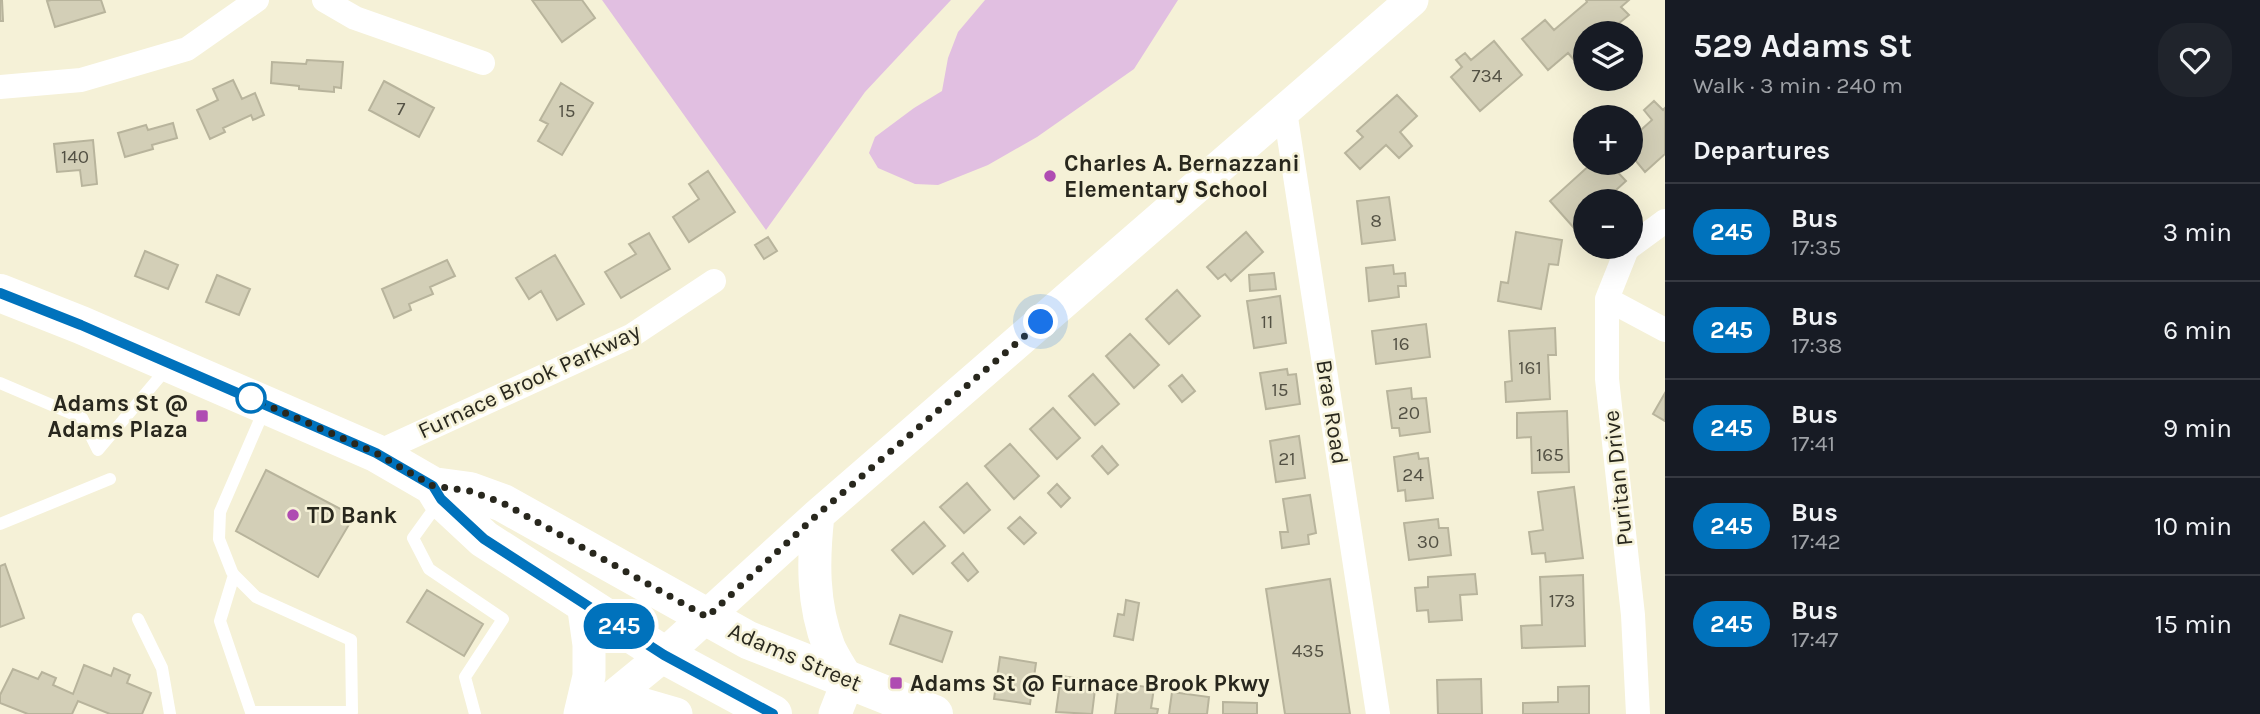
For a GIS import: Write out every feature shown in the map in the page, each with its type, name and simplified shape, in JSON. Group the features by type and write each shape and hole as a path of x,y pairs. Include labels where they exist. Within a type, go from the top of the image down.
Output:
{"main road":[{"path":"601,705 664,655 818,514 1412,0"},
{"name":"Adams Street","path":"0,293 376,453 437,493 484,539 664,655 773,714"},
{"name":"Adams Street","path":"437,493 470,491 503,503 748,640 841,698 934,714"},
{"path":"818,514 814,545 815,584 841,698"},
{"path":"580,714 589,676 589,645 583,603"},
{"path":"601,705 676,714"}],"street":[{"path":"0,87 81,80 187,48 257,0"},
{"path":"324,0 355,18 483,63"},
{"name":"Brae Road","path":"1285,111 1378,714"},
{"name":"Puritan Drive","path":"1643,237 1665,221"},
{"name":"Puritan Drive","path":"1622,259 1607,299 1607,379 1633,615 1638,714"},
{"name":"Furnace Brook Parkway","path":"376,453 631,337 714,281"},
{"path":"1607,299 1665,330"}],"lane":[{"path":"0,383 82,418 98,450 171,364"},
{"path":"234,575 220,621 251,712 352,712 351,640 256,597 234,575 219,539 220,512 266,404"},
{"path":"0,524 110,479"},
{"path":"437,493 413,538 429,569 503,619 465,677 475,714"},
{"path":"138,619 162,668 170,714"}],"shaded area":[{"path":"602,0 951,0 865,92 766,230"},
{"path":"985,0 1178,0 1134,69 1037,137 988,165 938,185 915,184 878,168 869,153 875,137 942,91 948,58 958,32"}],"building":[{"path":"2,0 3,21 0,21"},
{"path":"101,0 105,12 55,27 47,1"},
{"path":"532,0 582,0 595,18 562,42"},
{"path":"1586,0 1629,0 1621,7 1629,15 1622,21 1573,21 1573,59 1568,53 1548,70 1522,39 1545,20 1554,30 1587,2"},
{"path":"1494,41 1522,75 1480,111 1451,77 1462,67 1456,60 1465,53 1471,60"},
{"path":"307,60 343,62 341,88 334,87 334,92 271,83 272,62 306,64"},
{"path":"233,80 242,99 255,93 264,115 253,120 251,115 223,128 225,132 210,139 197,110 218,100 213,89"},
{"path":"384,81 434,108 419,137 369,110"},
{"path":"561,83 593,103 562,155 538,141 548,124 540,120"},
{"path":"1397,95 1417,116 1400,132 1412,146 1399,158 1386,145 1360,169 1345,153 1363,137 1357,131"},
{"path":"1654,101 1663,110 1665,108 1665,154 1645,172 1643,128 1652,120 1644,110"},
{"path":"173,123 177,138 125,157 118,133 146,125 148,130"},
{"path":"93,140 97,184 82,186 80,170 57,172 54,144"},
{"path":"708,171 735,212 689,242 673,217 699,199 689,184"},
{"path":"1579,175 1620,175 1626,181 1617,189 1573,189 1573,227 1550,201"},
{"path":"1389,197 1395,240 1362,244 1357,201"},
{"path":"1246,232 1263,252 1231,281 1225,274 1218,279 1207,267"},
{"path":"1516,232 1562,240 1558,265 1549,264 1541,309 1498,301 1501,282 1508,283"},
{"path":"649,233 670,269 621,298 605,272 636,254 629,244"},
{"path":"768,237 777,251 764,259 755,245"},
{"path":"145,251 178,265 168,289 135,276"},
{"path":"555,255 584,304 557,320 541,291 529,299 516,278"},
{"path":"447,260 455,276 430,287 433,294 409,304 411,310 394,318 382,289"},
{"path":"1393,265 1394,274 1405,273 1406,286 1398,286 1399,297 1369,301 1366,268"},
{"path":"1274,273 1276,289 1250,291 1249,275"},
{"path":"217,275 250,289 239,315 206,302"},
{"path":"1177,290 1200,316 1169,344 1146,319"},
{"path":"1280,296 1286,343 1254,348 1247,301"},
{"path":"1426,324 1430,357 1376,364 1372,331"},
{"path":"1555,328 1556,355 1548,355 1550,399 1506,402 1505,382 1512,381 1509,331"},
{"path":"1130,334 1159,365 1134,388 1106,356"},
{"path":"1287,369 1288,375 1296,374 1300,404 1266,409 1260,373"},
{"path":"1093,374 1119,404 1095,425 1069,396"},
{"path":"1182,375 1195,391 1182,402 1169,386"},
{"path":"1411,388 1412,399 1426,398 1430,432 1400,436 1399,428 1392,428 1387,391"},
{"path":"1665,393 1665,421 1653,414"},
{"path":"1053,408 1080,438 1057,459 1030,429"},
{"path":"1567,411 1569,472 1532,473 1531,437 1517,438 1517,413"},
{"path":"1299,436 1305,478 1276,482 1270,441"},
{"path":"1010,444 1039,476 1014,499 985,466"},
{"path":"1102,446 1118,465 1108,474 1092,456"},
{"path":"1418,453 1419,459 1428,458 1433,498 1406,501 1405,490 1398,491 1394,457"},
{"path":"266,470 354,516 318,577 236,531"},
{"path":"967,483 990,510 964,533 940,507"},
{"path":"1057,484 1070,498 1061,507 1048,493"},
{"path":"1574,487 1583,558 1546,562 1545,553 1532,554 1529,532 1543,530 1538,492"},
{"path":"1310,495 1316,533 1308,535 1309,544 1282,548 1280,532 1288,532 1283,499"},
{"path":"1020,517 1036,533 1024,544 1008,528"},
{"path":"1438,519 1439,528 1448,528 1451,555 1409,560 1404,523"},
{"path":"924,522 945,546 913,574 892,550"},
{"path":"963,553 978,572 968,581 952,563"},
{"path":"5,564 24,618 0,627 0,566"},
{"path":"1475,574 1477,594 1460,595 1462,620 1429,622 1428,610 1417,611 1415,588 1428,587 1428,577"},
{"path":"1583,575 1585,646 1522,648 1521,626 1542,625 1540,577"},
{"path":"1330,579 1350,714 1285,714 1266,589"},
{"path":"427,590 483,624 464,656 407,622"},
{"path":"1126,600 1139,603 1133,640 1114,636 1118,614 1124,615"},
{"path":"900,615 952,632 942,662 890,644"},
{"path":"1000,657 1036,663 1030,704 994,699"},
{"path":"84,665 111,676 114,668 130,675 127,683 151,693 142,714 110,714 78,701 72,714 28,714 0,703 0,695 13,669 38,679 42,672 56,678 53,685 73,694"},
{"path":"1061,676 1096,681 1092,714 1056,712"},
{"path":"1481,679 1482,714 1438,714 1437,680"},
{"path":"1119,683 1154,688 1151,708 1158,709 1157,714 1115,714"},
{"path":"1589,686 1589,714 1523,714 1523,703 1558,702 1558,687"},
{"path":"1172,692 1209,697 1207,714 1169,714"},
{"path":"1223,702 1257,703 1257,714 1223,714"}],"bus line":[{"name":"245","path":"0,293 81,325 376,453 433,486 441,499 484,539 664,655 773,714"}],"place":[{"name":"Charles A. Bernazzani Elementary School","path":"1050,176"},
{"name":"Adams St @ Adams Plaza","path":"202,416"},
{"name":"TD Bank","path":"293,515"},
{"name":"Adams St @ Furnace Brook Pkwy","path":"896,683"}],"route":[{"path":"251,398 376,453 433,486 470,491 503,503 707,617 818,514 1041,322"}]}
